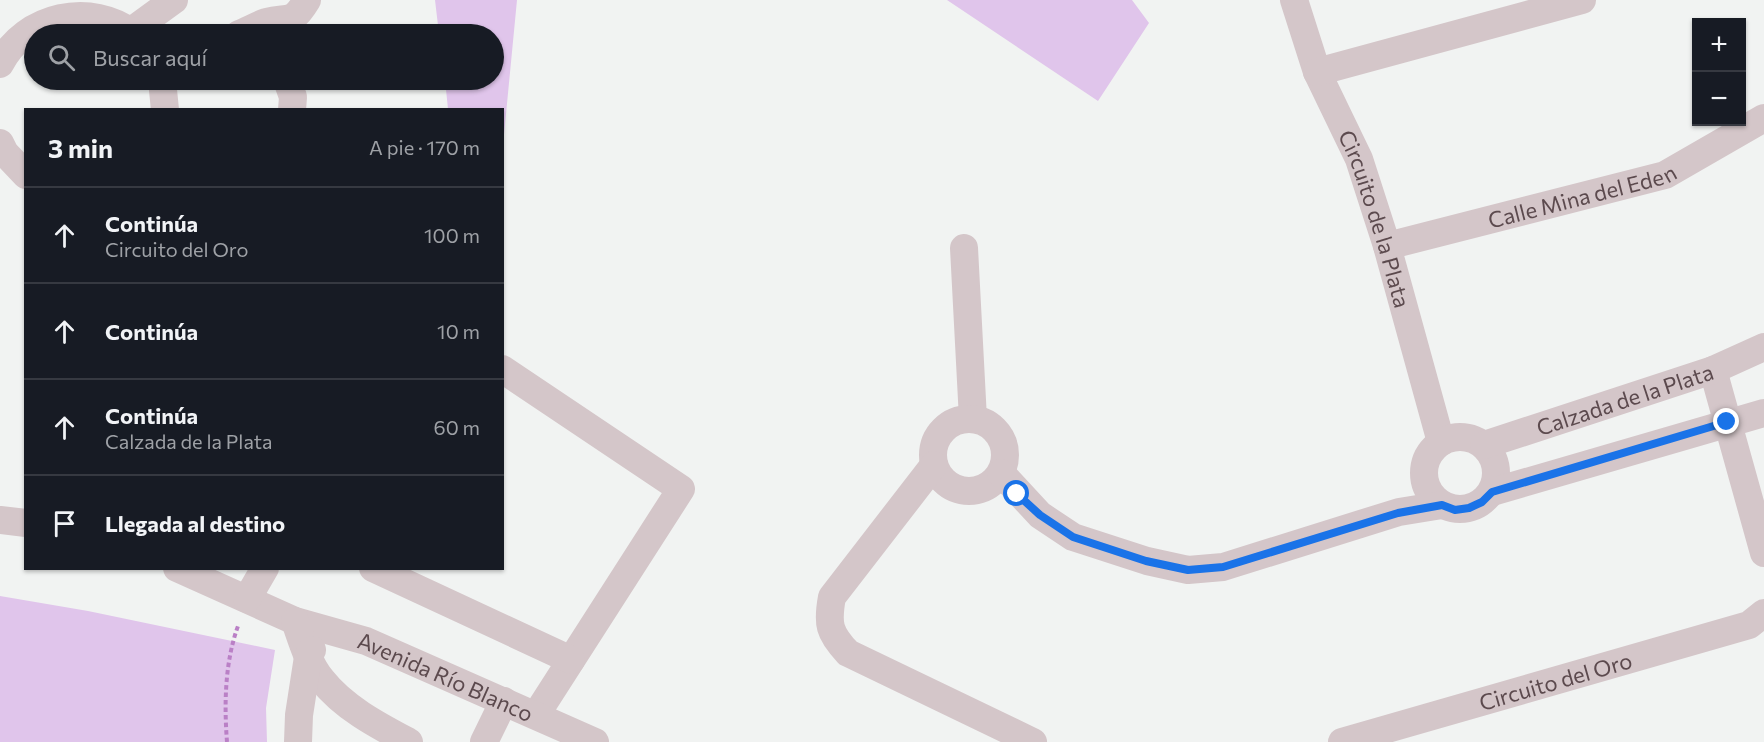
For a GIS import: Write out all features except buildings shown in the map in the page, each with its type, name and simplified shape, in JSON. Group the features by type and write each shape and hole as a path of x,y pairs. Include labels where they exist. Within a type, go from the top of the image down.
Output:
{"street":[{"path":"143,24 174,0"},
{"path":"266,19 288,21 298,15 307,0"},
{"name":"Circuito de la Plata","path":"1294,0 1317,72 1359,159 1387,246 1441,442"},
{"path":"1317,72 1582,0"},
{"path":"44,24 82,8 116,24"},
{"path":"2,52 24,34"},
{"path":"163,90 165,108"},
{"path":"291,90 293,97 292,108"},
{"name":"Calle Mina del Eden","path":"1387,246 1665,175 1764,118"},
{"path":"0,143 16,177"},
{"path":"964,248 973,419"},
{"name":"Calzada de la Plata","path":"1484,445 1713,370 1764,347"},
{"path":"504,370 681,489 536,716"},
{"path":"1713,370 1764,554"},
{"path":"1492,492 1764,413"},
{"path":"973,419 987,423 998,432 1004,445 1005,460 1001,473 991,484 979,491 964,492 951,487 940,478 934,465 933,451 942,432 959,420 973,419"},
{"path":"1463,437 1484,445 1496,467 1496,480 1492,492 1482,502 1469,508 1455,510 1442,505 1432,497 1424,474 1425,461 1441,442 1463,437"},
{"path":"934,465 832,597 828,619 835,639 848,653 1033,742"},
{"path":"1001,473 1040,515 1073,537 1146,561 1188,570 1223,567 1398,513 1442,505"},
{"path":"0,520 24,523"},
{"name":"Avenida Río Blanco","path":"182,570 295,621 327,628 366,641 595,742"},
{"path":"247,599 264,570"},
{"path":"376,570 571,660"},
{"name":"Circuito del Oro","path":"1342,742 1749,625 1764,613"},
{"path":"295,621 308,657 322,681 365,718 409,742"},
{"path":"298,742 299,715 308,657 327,628"},
{"path":"484,742 504,701"}],"path":[{"path":"227,742 225,709 231,645 247,599"}],"shaded area":[{"path":"435,0 517,0 504,135 504,108 448,108 446,90 504,90 504,24 438,24"},
{"path":"947,0 1132,0 1149,23 1098,101"},
{"path":"0,596 88,611 275,650 266,708 267,742 0,742"}],"route":[{"path":"1017,494 1040,515 1073,537 1146,561 1188,570 1223,567 1398,513 1442,505 1455,510 1469,508 1482,502 1492,492 1727,422"}]}
